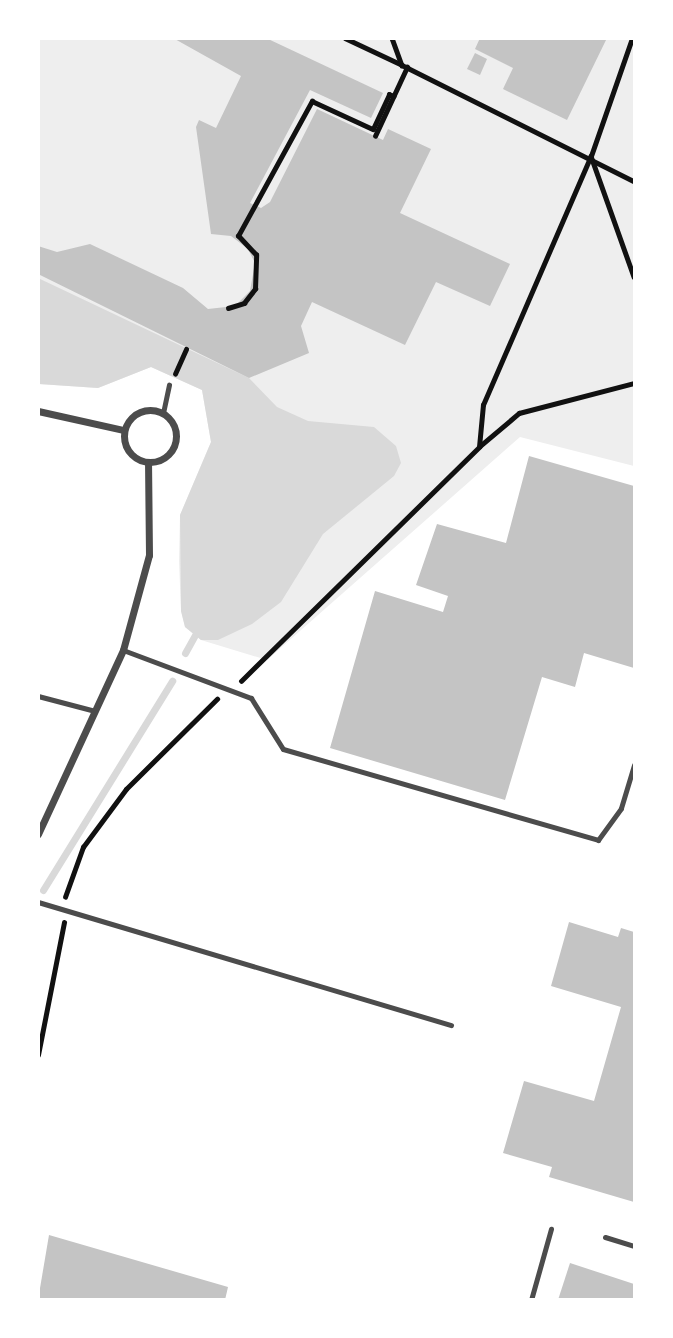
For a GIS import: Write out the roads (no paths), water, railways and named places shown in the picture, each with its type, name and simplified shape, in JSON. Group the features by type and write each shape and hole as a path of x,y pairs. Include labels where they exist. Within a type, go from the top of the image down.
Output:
{"street":[{"path":"38,411 124,430"},
{"path":"139,411 163,413 174,427 175,444 165,458 148,462 126,448 124,430 139,411"},
{"path":"38,834 123,650 149,555 148,462"}],"lane":[{"path":"163,413 169,385"},
{"path":"123,650 231,686 251,698 283,749 598,840 621,808 635,765"},
{"path":"38,696 95,710"},
{"path":"38,902 451,1025"},
{"path":"531,1300 551,1229"},
{"path":"605,1237 635,1246"}],"waterway":[{"path":"185,653 195,635"},
{"path":"43,890 172,681"}]}
